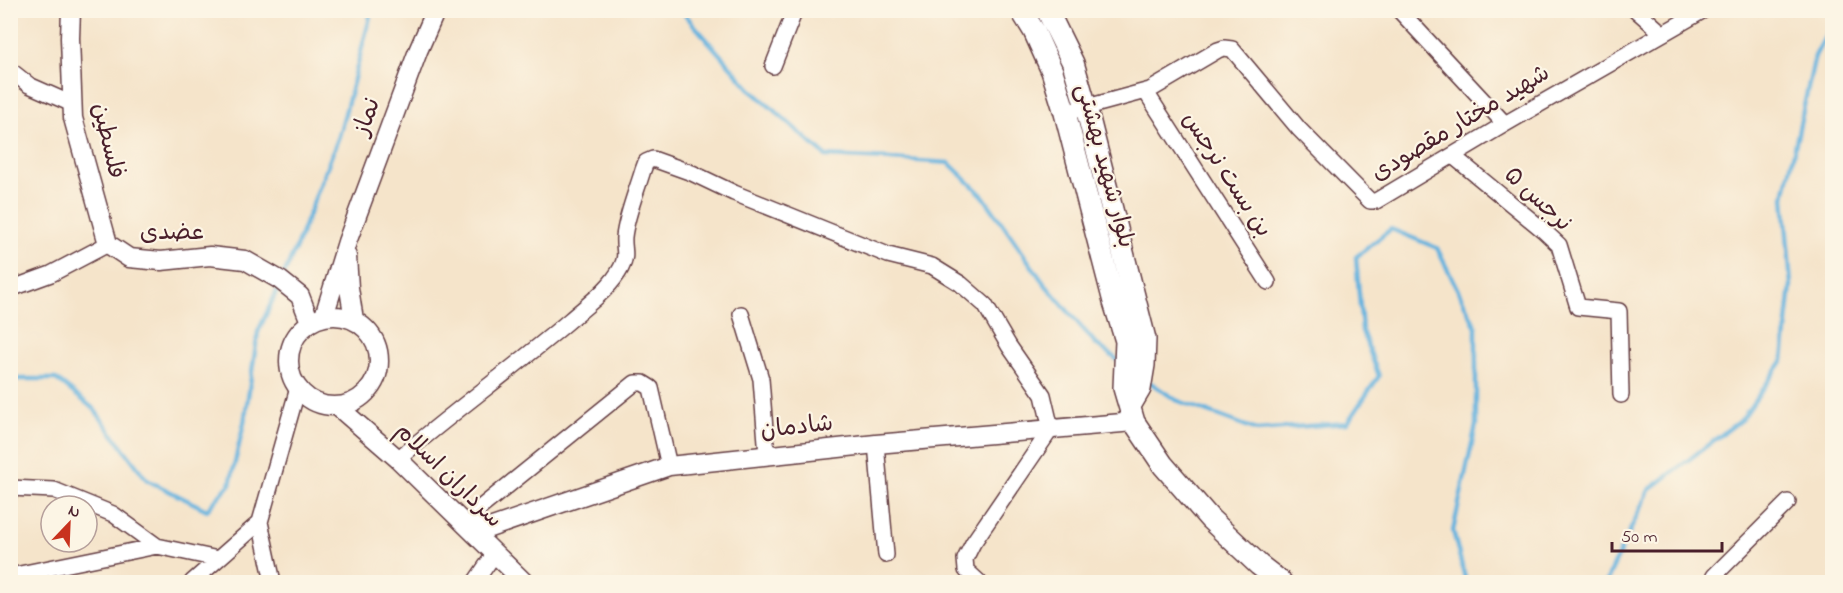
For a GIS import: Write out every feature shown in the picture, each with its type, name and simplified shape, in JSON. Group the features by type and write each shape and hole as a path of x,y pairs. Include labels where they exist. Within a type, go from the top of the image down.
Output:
{"main road":[{"name":"بلوار شهید بهشتی","path":"1021,10 1034,31 1052,71 1114,302 1135,340"},
{"name":"بلوار شهید بهشتی","path":"1047,10 1073,63 1086,107 1135,340"},
{"path":"1135,340 1132,401 1163,465 1203,510 1273,580"}],"street":[{"name":"فلسطین","path":"71,10 73,118 108,244"},
{"name":"نماز","path":"317,319 418,51 436,10"},
{"path":"772,66 795,10"},
{"path":"1399,10 1504,124"},
{"path":"1636,10 1662,33"},
{"name":"شهید مختار مقصودی","path":"1065,113 1146,92 1218,50 1232,49 1299,129 1370,201 1376,201 1504,124 1704,10"},
{"path":"10,70 29,86 72,104"},
{"name":"بن بست نرجس","path":"1146,92 1268,282"},
{"name":"نرجس ۵","path":"1454,156 1558,245 1578,307 1618,311 1621,395"},
{"path":"398,459 446,418 549,338 609,286 621,268 626,254 624,238 643,170 646,162 653,159 888,255 932,266 961,284 985,305 1042,395 1051,429 965,559 966,570 979,582"},
{"path":"347,242 349,288 354,320"},
{"name":"عضدی","path":"10,289 51,274 108,244 129,258 161,261 210,256 245,260 280,280 300,296 317,319"},
{"path":"741,314 761,379 767,455"},
{"path":"340,315 354,320 367,329 375,341 380,356 379,370 374,384 364,395 351,403 337,406 322,404 309,398 298,388 291,375 288,360 299,332 317,319 340,315"},
{"path":"475,533 476,515 480,508 635,383 643,383 651,388 669,466"},
{"path":"273,582 260,522 298,388"},
{"name":"شادمان","path":"475,533 669,466 876,444 1051,429 1132,401"},
{"name":"سرداران اسلام","path":"337,406 398,459 524,582"},
{"path":"876,444 886,555"},
{"path":"10,488 54,490 113,514 157,546"},
{"path":"1714,576 1788,502"},
{"path":"192,582 260,522"},
{"path":"10,576 157,546 218,559"},
{"path":"475,582 495,553"}],"waterway":[{"path":"283,276 339,136 371,10"},
{"path":"681,10 750,89 826,156 949,163 983,196 1043,282 1096,344 1119,361"},
{"path":"1606,582 1649,490 1742,419 1783,360 1791,285 1784,197 1815,56 1832,24"},
{"path":"1148,381 1176,400 1257,430 1347,423 1379,376 1362,331 1356,257 1391,229 1437,248 1476,327 1476,425 1453,531 1466,582"},
{"path":"10,379 56,379 94,409 147,480 207,510 230,484 244,423 258,332 279,286"}]}
